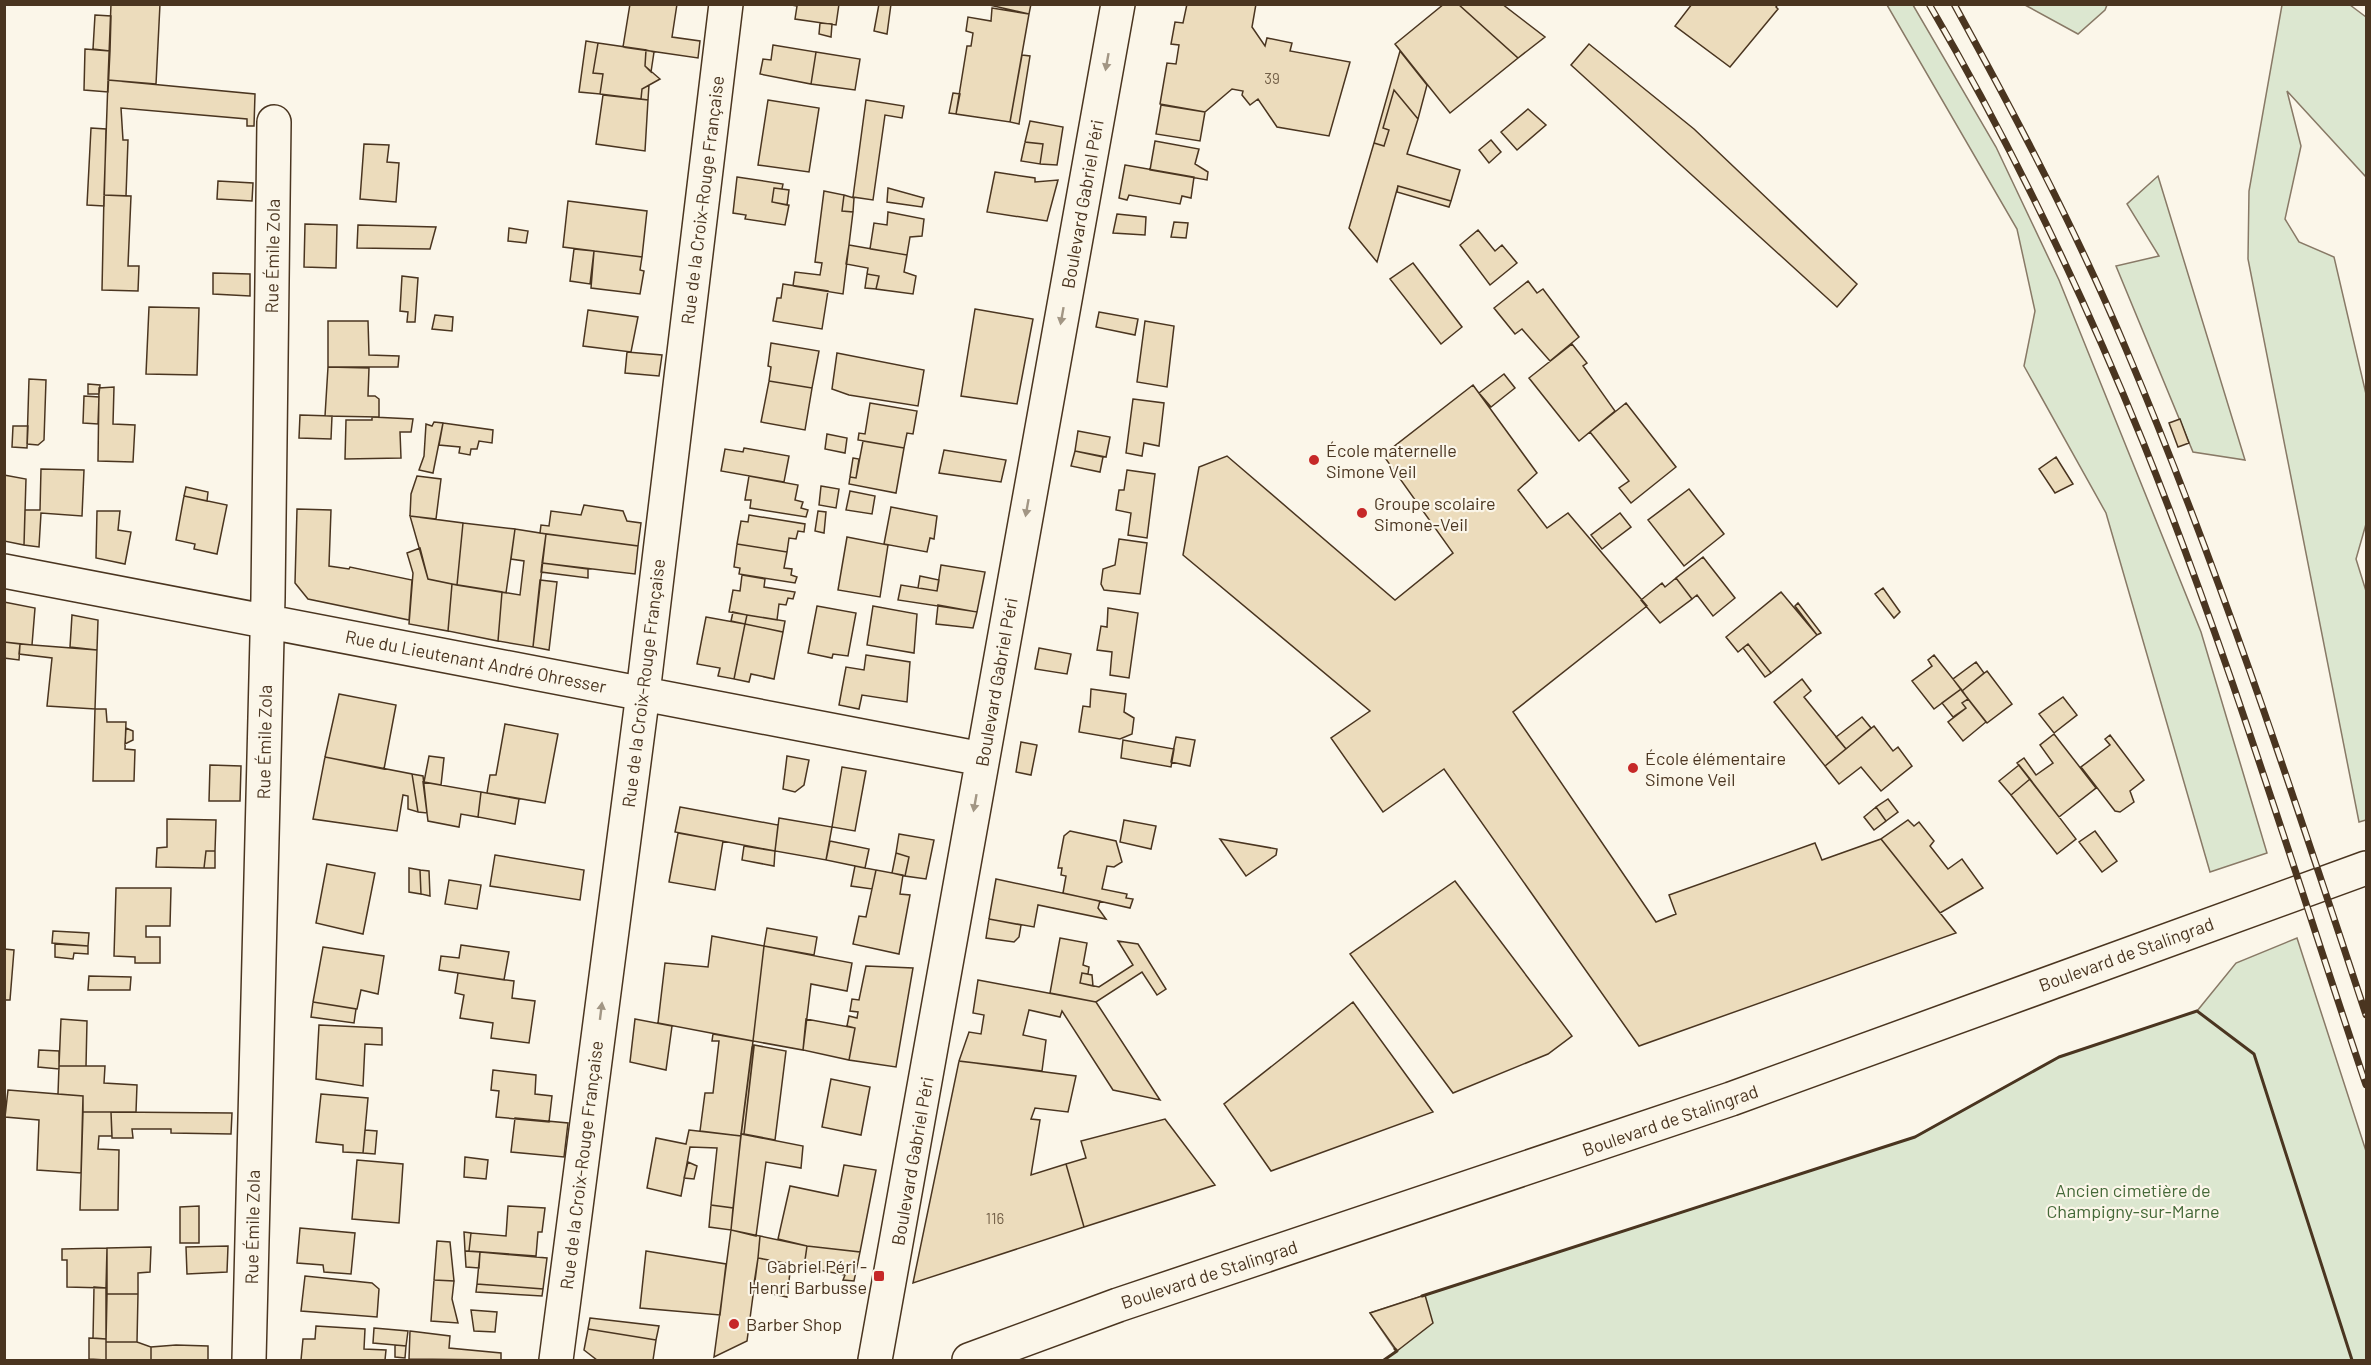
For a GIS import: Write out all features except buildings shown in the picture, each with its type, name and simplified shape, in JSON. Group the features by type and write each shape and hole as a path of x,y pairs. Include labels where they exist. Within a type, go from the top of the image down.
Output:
{"street":[{"name":"Rue de la Croix-Rouge Française","path":"556,1360 643,693 726,4"},
{"name":"Boulevard Gabriel Péri","path":"875,1360 1118,4"},
{"name":"Rue Émile Zola","path":"249,1360 267,621 273,122"},
{"name":"Rue du Lieutenant André Ohresser","path":"4,571 982,759"},
{"name":"Boulevard de Stalingrad","path":"969,1360 1118,1305 1731,1099 2367,868"}],"green space":[{"path":"1887,5 1913,5 1996,147 2059,280 2201,632 2267,853 2210,872 2106,513 2024,366 2035,311 2017,229"},
{"path":"2025,5 2107,5 2105,10 2078,34"},
{"path":"2282,5 2350,5 2366,17 2366,177 2287,91 2301,146 2285,219 2299,242 2334,257 2366,394 2366,524 2356,559 2366,591 2366,820 2359,822 2248,259 2249,191"},
{"path":"2158,176 2245,460 2193,452 2116,266 2159,256 2127,204"},
{"name":"Ancien cimetière de Champigny-sur-Marne","path":"2297,938 2366,1151 2366,1360 1384,1360 1396,1351 1370,1313 1915,1137 2059,1057 2197,1011 2236,963"}],"railway":[{"path":"1929,4 1988,110 2044,219 2143,442 2204,601 2366,1085"},
{"path":"1954,4 2066,217 2107,305 2160,431 2253,679 2366,1015"}],"wall":[{"path":"1422,1296 1915,1137 2059,1057 2197,1011 2254,1054 2352,1360"},
{"path":"1384,1360 1397,1351 1395,1349"}],"place":[{"name":"École maternelle Simone Veil","path":"1314,460"},
{"name":"Groupe scolaire Simone-Veil","path":"1362,513"},
{"name":"École élémentaire Simone Veil","path":"1633,768"},
{"name":"Gabriel Péri - Henri Barbusse","path":"879,1276"},
{"name":"Barber Shop","path":"734,1324"}]}
